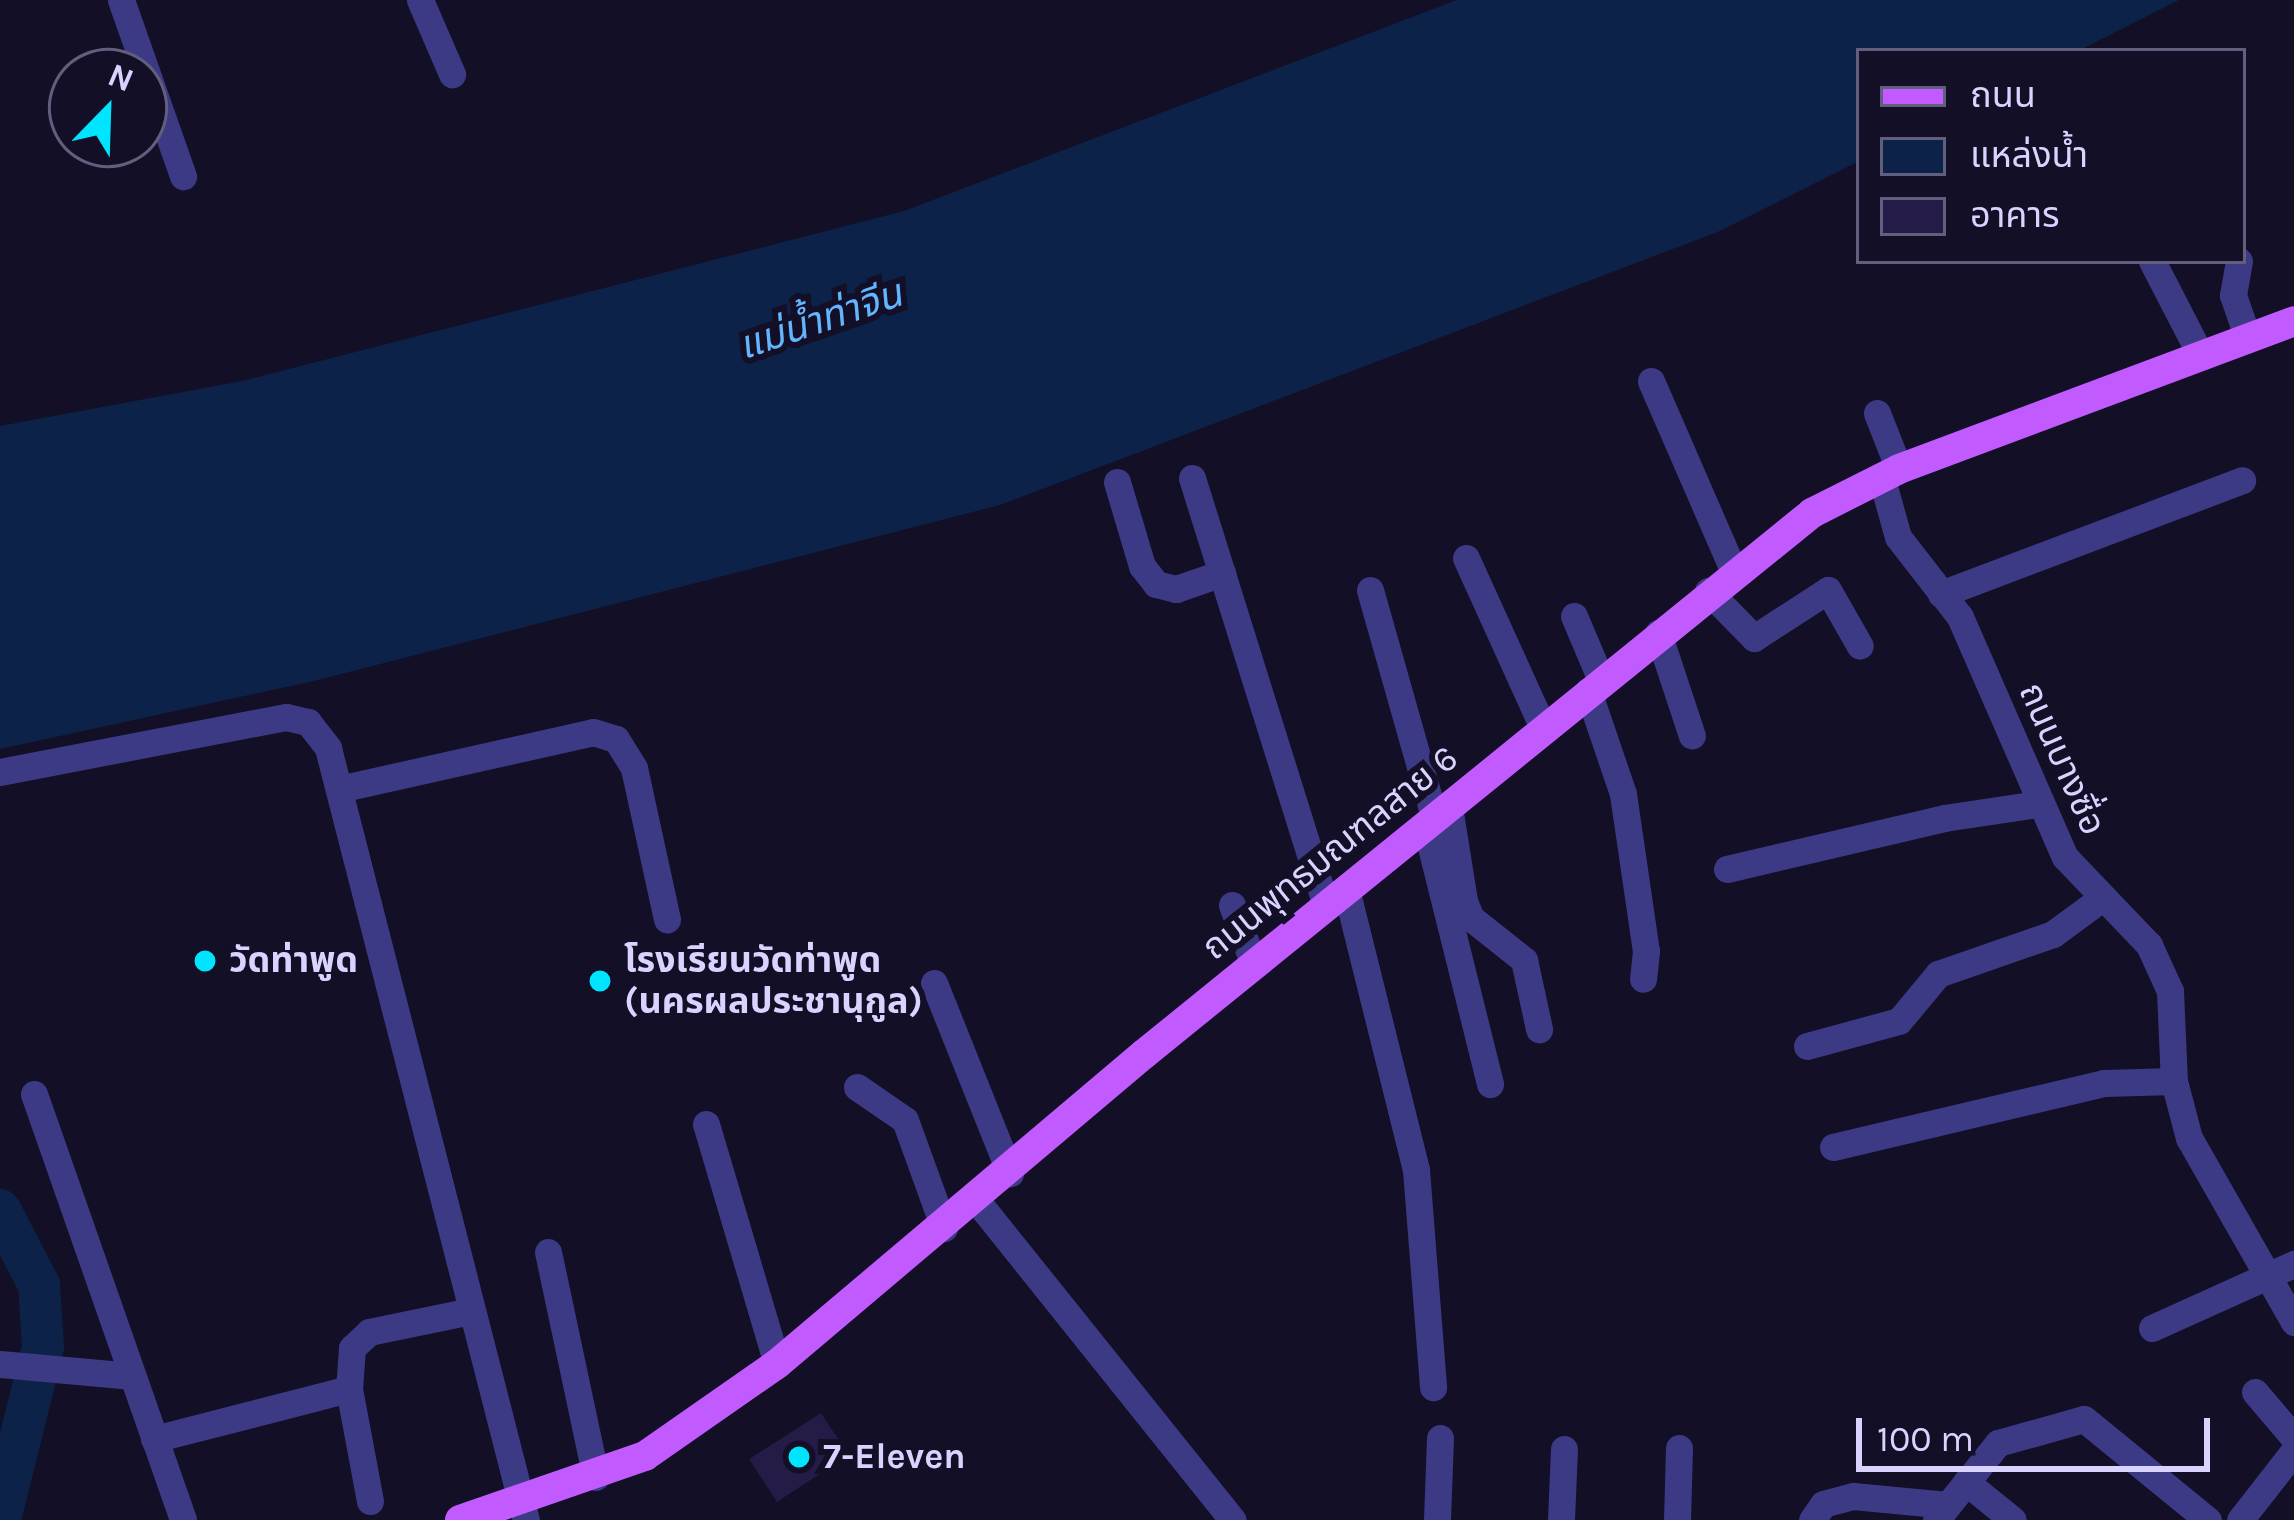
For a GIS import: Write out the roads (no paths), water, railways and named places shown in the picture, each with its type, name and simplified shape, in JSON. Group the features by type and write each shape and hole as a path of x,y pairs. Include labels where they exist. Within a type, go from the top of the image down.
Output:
{"main road":[{"name":"ถนนพุทธมณฑลสาย 6","path":"460,1520 523,1512 660,1447 777,1364 1336,897 1708,592 1812,514 1890,472 2294,320"}],"street":[{"path":"121,0 184,176"},
{"path":"420,0 452,74"},
{"path":"2154,264 2199,352"},
{"path":"2239,264 2234,301 2247,336"},
{"path":"1651,381 1734,572"},
{"name":"ถนนบางซื่อ","path":"1877,413 1898,537 1971,639 2038,805 2065,857 2149,945 2170,992 2174,1081 2189,1138 2259,1280 2294,1322"},
{"path":"1192,478 1336,897 1416,1170 1433,1387"},
{"path":"1942,594 2242,480"},
{"path":"1117,482 1142,566 1156,584 1176,589 1222,573"},
{"path":"1466,558 1543,728"},
{"path":"1370,590 1464,901 1471,918 1524,960 1538,1028"},
{"path":"1708,592 1754,638 1828,590 1859,646"},
{"path":"1574,616 1623,794 1646,951 1643,979"},
{"path":"1658,633 1692,736"},
{"path":"0,772 286,717 308,722 328,748 523,1512"},
{"path":"338,789 593,732 616,739 634,768 668,919"},
{"path":"1727,869 1944,818 2038,805"},
{"path":"1436,818 1490,1084"},
{"path":"1807,1046 1899,1021 1938,974 2053,934 2102,898"},
{"path":"1232,905 1254,965"},
{"path":"934,983 1010,1173"},
{"path":"1833,1148 2104,1083 2174,1081"},
{"path":"857,1087 905,1120 944,1228"},
{"path":"34,1094 183,1520"},
{"path":"706,1124 777,1364"},
{"path":"977,1201 1233,1520"},
{"path":"548,1252 596,1477"},
{"path":"2152,1328 2294,1264"},
{"path":"373,1512 350,1389 352,1348 369,1332 470,1311"},
{"path":"10,1365 133,1376"},
{"path":"154,1438 350,1389"},
{"path":"2255,1392 2294,1438"},
{"path":"1812,1520 1823,1504 1853,1496 1942,1513 1998,1443 2084,1419 2208,1520"},
{"path":"1436,1520 1440,1438"},
{"path":"1678,1520 1679,1448"},
{"path":"1561,1520 1564,1449"},
{"path":"2240,1520 2294,1450"},
{"path":"1966,1482 2013,1520"}],"water":[{"name":"แม่น้ำท่าจีน","path":"1457,0 2179,0 2084,48 1856,48 1856,163 1720,231 1000,505 314,681 0,749 0,426 242,381 904,211"}],"waterway":[{"path":"0,1210 39,1285 43,1347 0,1520"}],"place":[{"name":"วัดท่าพูด","path":"205,961"},
{"name":"โรงเรียนวัดท่าพูด (นครผลประชานุกูล)","path":"600,981"},
{"name":"7-Eleven","path":"799,1457"}]}
